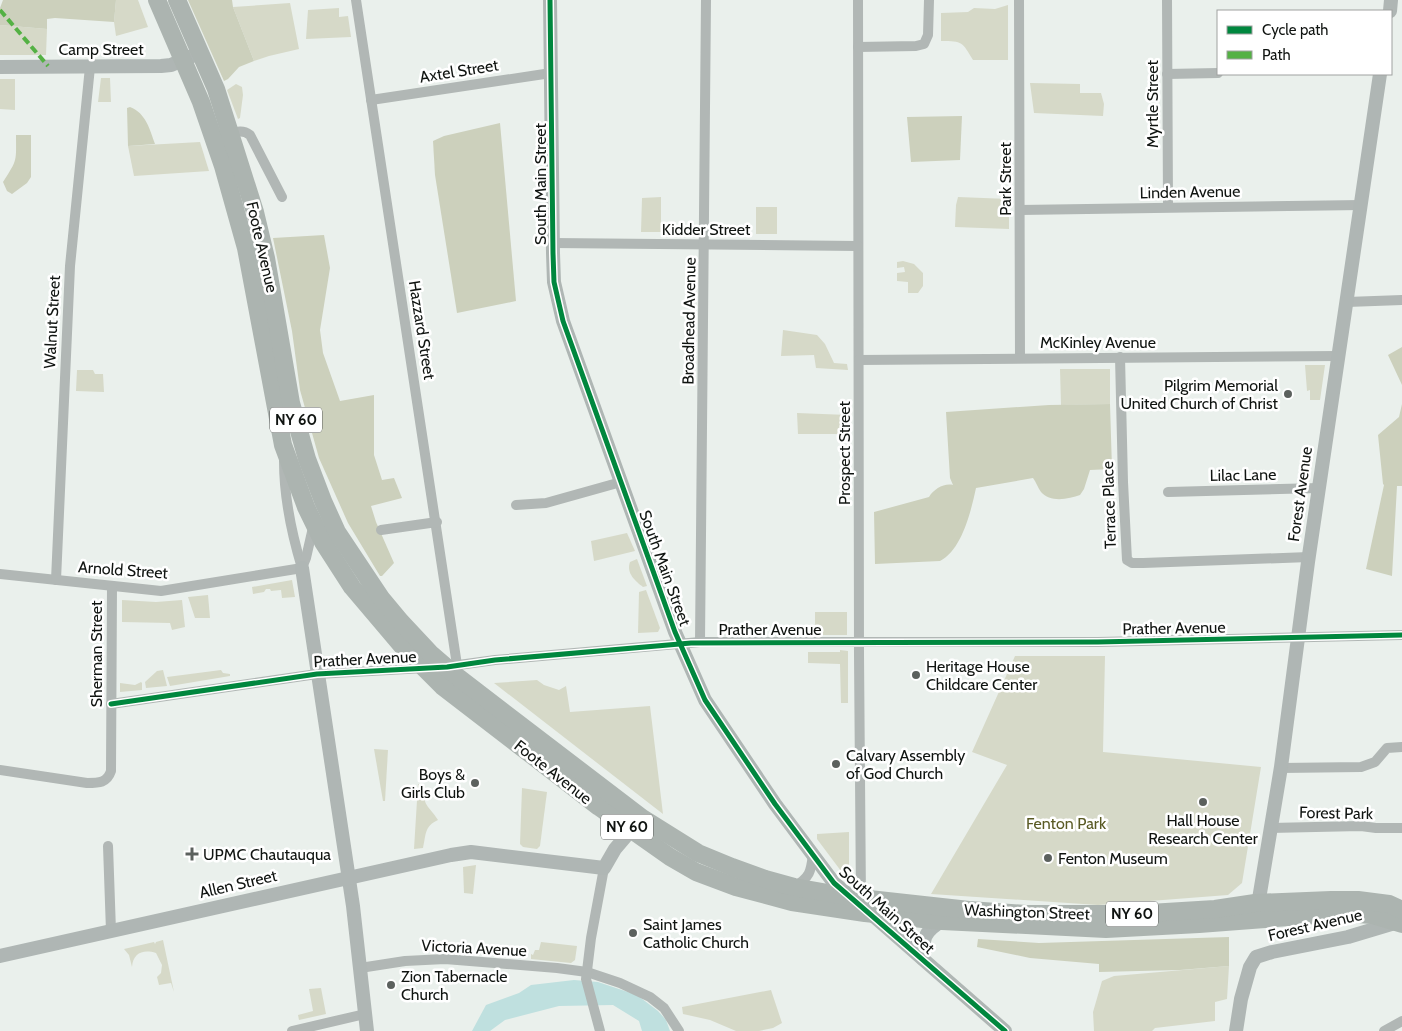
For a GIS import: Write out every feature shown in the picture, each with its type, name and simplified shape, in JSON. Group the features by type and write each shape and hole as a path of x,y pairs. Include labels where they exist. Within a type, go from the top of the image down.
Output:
{"highway":[{"name":"Foote Avenue","path":"157,0 184,60 223,136 255,212 266,258 291,403 307,459 337,532 381,598 418,640 452,666 459,678 636,824 670,858 736,888 792,902 862,905"},
{"name":"Foote Avenue","path":"177,0 216,89 223,136 283,445 305,504 323,542 352,587 402,646 442,686 598,807 698,853 765,879 862,905"},
{"name":"Washington Street","path":"862,905 942,921 1106,929 1331,900 1358,900 1389,904 1401,919"},
{"name":"Washington Street","path":"862,905 1026,914 1133,914 1215,909 1257,911"}],"street":[{"name":"Hazzard Street","path":"356,0 437,522 452,666"},
{"name":"South Main Street","path":"550,0 554,282 559,308 680,643 705,700 775,804 834,882 1006,1031"},
{"name":"Broadhead Avenue","path":"700,642 706,0"},
{"name":"Prospect Street","path":"858,0 859,642 862,905"},
{"path":"858,47 916,46 924,44 928,35 929,0"},
{"name":"Park Street","path":"1019,0 1020,358"},
{"name":"Myrtle Street","path":"1167,0 1168,207"},
{"name":"Camp Street","path":"0,66 160,66 184,60 200,52"},
{"name":"Walnut Street","path":"56,580 70,266 90,67"},
{"name":"Axtel Street","path":"372,100 551,73"},
{"path":"1167,74 1217,73"},
{"name":"Forest Avenue","path":"1257,911 1281,768 1309,557 1380,75"},
{"path":"223,136 244,131 250,135 282,197"},
{"name":"Linden Avenue","path":"1020,210 1362,205"},
{"name":"Kidder Street","path":"553,243 858,246"},
{"path":"1347,302 1402,300"},
{"name":"McKinley Avenue","path":"859,360 1338,356"},
{"name":"Terrace Place","path":"1120,357 1127,560 1132,563 1143,563 1309,557"},
{"name":"Foote Avenue","path":"283,445 284,474 296,549 302,568 348,878 367,1031"},
{"path":"516,505 546,503 621,482"},
{"name":"Lilac Lane","path":"1168,492 1319,488"},
{"name":"Foote Avenue","path":"302,568 314,523 323,500"},
{"path":"381,530 437,522"},
{"name":"Arnold Street","path":"0,574 160,591 302,568"},
{"name":"Sherman Street","path":"4,770 87,783 101,783 107,779 111,771 112,586"},
{"name":"Prather Avenue","path":"111,704 317,674 452,666 680,643 1088,642 1402,635"},
{"path":"1281,768 1361,768 1375,762 1387,748 1402,747"},
{"path":"600,1031 586,976 591,938 604,868 615,849 636,824"},
{"name":"Forest Park","path":"1270,828 1361,826 1402,828"},
{"path":"108,846 111,931"},
{"name":"Allen Street","path":"0,956 470,852 604,868"},
{"path":"794,887 808,876 812,868 812,854"},
{"name":"Forest Avenue","path":"1236,1031 1241,999 1250,967 1256,957 1348,937 1401,919"},
{"path":"924,960 923,945 925,937 930,928 942,921"},
{"name":"Victoria Avenue","path":"360,968 405,961 445,959 557,968 620,983 650,998 664,1008 678,1031"},
{"path":"292,1031 365,1014"},
{"path":"1384,1031 1402,1021"}],"green space":[{"path":"3,0 116,0 114,22 55,18 47,19 47,29 0,25 0,8"},
{"path":"116,0 138,0 148,27 116,36 114,22"},
{"path":"188,0 232,0 254,61 239,67 224,81"},
{"path":"290,3 299,49 254,61 233,7"},
{"path":"1008,5 1008,60 973,60 964,46 958,42 941,41 941,13 968,12 974,8 995,9"},
{"path":"339,8 339,17 348,16 351,37 306,39 308,10"},
{"path":"0,25 47,29 46,55 0,55"},
{"path":"101,78 110,78 111,102 98,102"},
{"path":"0,79 15,79 15,110 0,109"},
{"path":"1030,83 1080,84 1080,93 1101,93 1104,104 1103,116 1034,113"},
{"path":"236,84 242,87 243,95 240,118 238,119 227,90"},
{"path":"130,107 144,118 155,144 128,146 127,108"},
{"path":"962,116 960,160 911,162 907,117"},
{"path":"500,123 516,301 457,313 435,175 433,141 444,136"},
{"path":"16,135 31,135 31,177 27,183 12,194 7,191 3,182 15,160"},
{"path":"200,142 209,171 134,176 128,146"},
{"path":"661,197 661,232 641,232 642,198"},
{"path":"958,197 1009,199 1009,229 955,227"},
{"path":"756,207 777,207 777,234 756,234"},
{"path":"324,235 330,268 320,330 323,353 340,401 374,395 374,455 382,480 394,478 402,498 371,506 394,563 382,576 380,576 348,523 319,458 300,390 292,331 273,238"},
{"path":"903,261 914,264 923,273 923,286 918,293 908,293 908,282 897,281 897,273 905,272 904,267 897,268 897,262"},
{"path":"783,330 817,335 825,344 834,363 847,364 848,370 816,368 814,355 781,356"},
{"path":"1402,347 1402,385 1388,355"},
{"path":"1305,365 1325,365 1320,400 1310,400 1310,390 1307,391"},
{"path":"1060,369 1110,369 1110,404 1061,405"},
{"path":"77,370 93,370 95,374 103,374 104,392 76,391"},
{"path":"1110,404 1112,469 1090,470 1080,495 1065,499 1049,498 1041,492 1033,478 976,488 960,539 948,556 940,561 875,564 874,512 929,497 940,487 953,485 950,478 946,412 1049,405"},
{"path":"1402,404 1402,486 1397,486 1392,576 1366,569 1384,485 1378,435 1399,417"},
{"path":"797,413 848,415 848,434 798,434"},
{"path":"627,533 635,551 594,561 591,541"},
{"path":"637,559 647,586 643,587 630,573 630,562"},
{"path":"292,580 295,597 282,598 281,590 271,591 270,589 253,594 252,587"},
{"path":"646,590 660,628 658,632 638,633 639,592"},
{"path":"208,595 210,618 195,618 188,597"},
{"path":"122,600 156,602 182,600 185,627 172,630 170,623 122,622"},
{"path":"815,612 847,612 847,635 815,635"},
{"path":"840,650 848,651 848,703 841,703 840,664 808,663 808,652 840,652"},
{"name":"Fenton Park","path":"1015,656 1105,656 1103,752 1261,767 1242,883 1228,895 1098,905 931,894 1007,765 972,752"},
{"path":"163,670 167,686 146,688 145,682 157,671"},
{"path":"221,670 223,673 230,674 230,676 170,686 167,677"},
{"path":"537,680 544,685 559,690 566,686 570,712 650,706 663,814 494,683"},
{"path":"141,682 142,690 120,692 120,683 135,685"},
{"path":"374,749 388,750 385,801 383,801"},
{"path":"418,784 425,785 425,802 438,820 433,822 428,828 423,848 414,849"},
{"path":"522,788 547,792 540,846 537,849 523,847 520,844"},
{"path":"849,832 849,878 847,879 817,839 817,834"},
{"path":"476,865 473,894 464,893 463,867"},
{"path":"1229,937 1229,966 1180,970 1099,972 1099,964 1030,958 977,947 978,939 1039,943"},
{"path":"163,940 174,992 171,983 159,985 157,977 161,973 162,965 156,953 140,953 134,958 132,967 129,955 124,949 154,942 155,944"},
{"path":"541,942 577,946 575,960 571,963 531,959 531,954 533,955 535,950 539,950"},
{"path":"1229,966 1227,999 1215,1002 1215,1021 1155,1028 1152,1031 1094,1031 1093,1012 1102,981 1114,976"},
{"path":"321,988 326,1014 299,1020 298,1015 313,1011 309,989"},
{"path":"771,990 782,1023 773,1028 759,1031 736,1031 710,1020 683,1014 682,1007"}],"water":[{"path":"574,980 598,982 637,995 658,1011 666,1020 670,1031 642,1031 639,1021 613,1005 559,1006 505,1020 490,1031 472,1031 486,1005 519,993 531,985"}],"marked path":[{"path":"0,10 48,66"}],"cycle path":[{"path":"550,0 554,282 563,321 675,632 705,700 775,804 834,883 1005,1031"},
{"path":"111,704 317,674 447,667 495,660 691,643 1098,642 1402,635"}],"place":[{"name":"Pilgrim Memorial United Church of Christ","path":"1288,394"},
{"name":"Heritage House Childcare Center","path":"916,675"},
{"name":"Calvary Assembly of God Church","path":"836,764"},
{"name":"Boys & Girls Club","path":"475,783"},
{"name":"Hall House Research Center","path":"1203,802"},
{"name":"UPMC Chautauqua","path":"192,854"},
{"name":"Fenton Museum","path":"1048,858"},
{"name":"Saint James Catholic Church","path":"633,933"},
{"name":"Zion Tabernacle Church","path":"391,985"}]}
